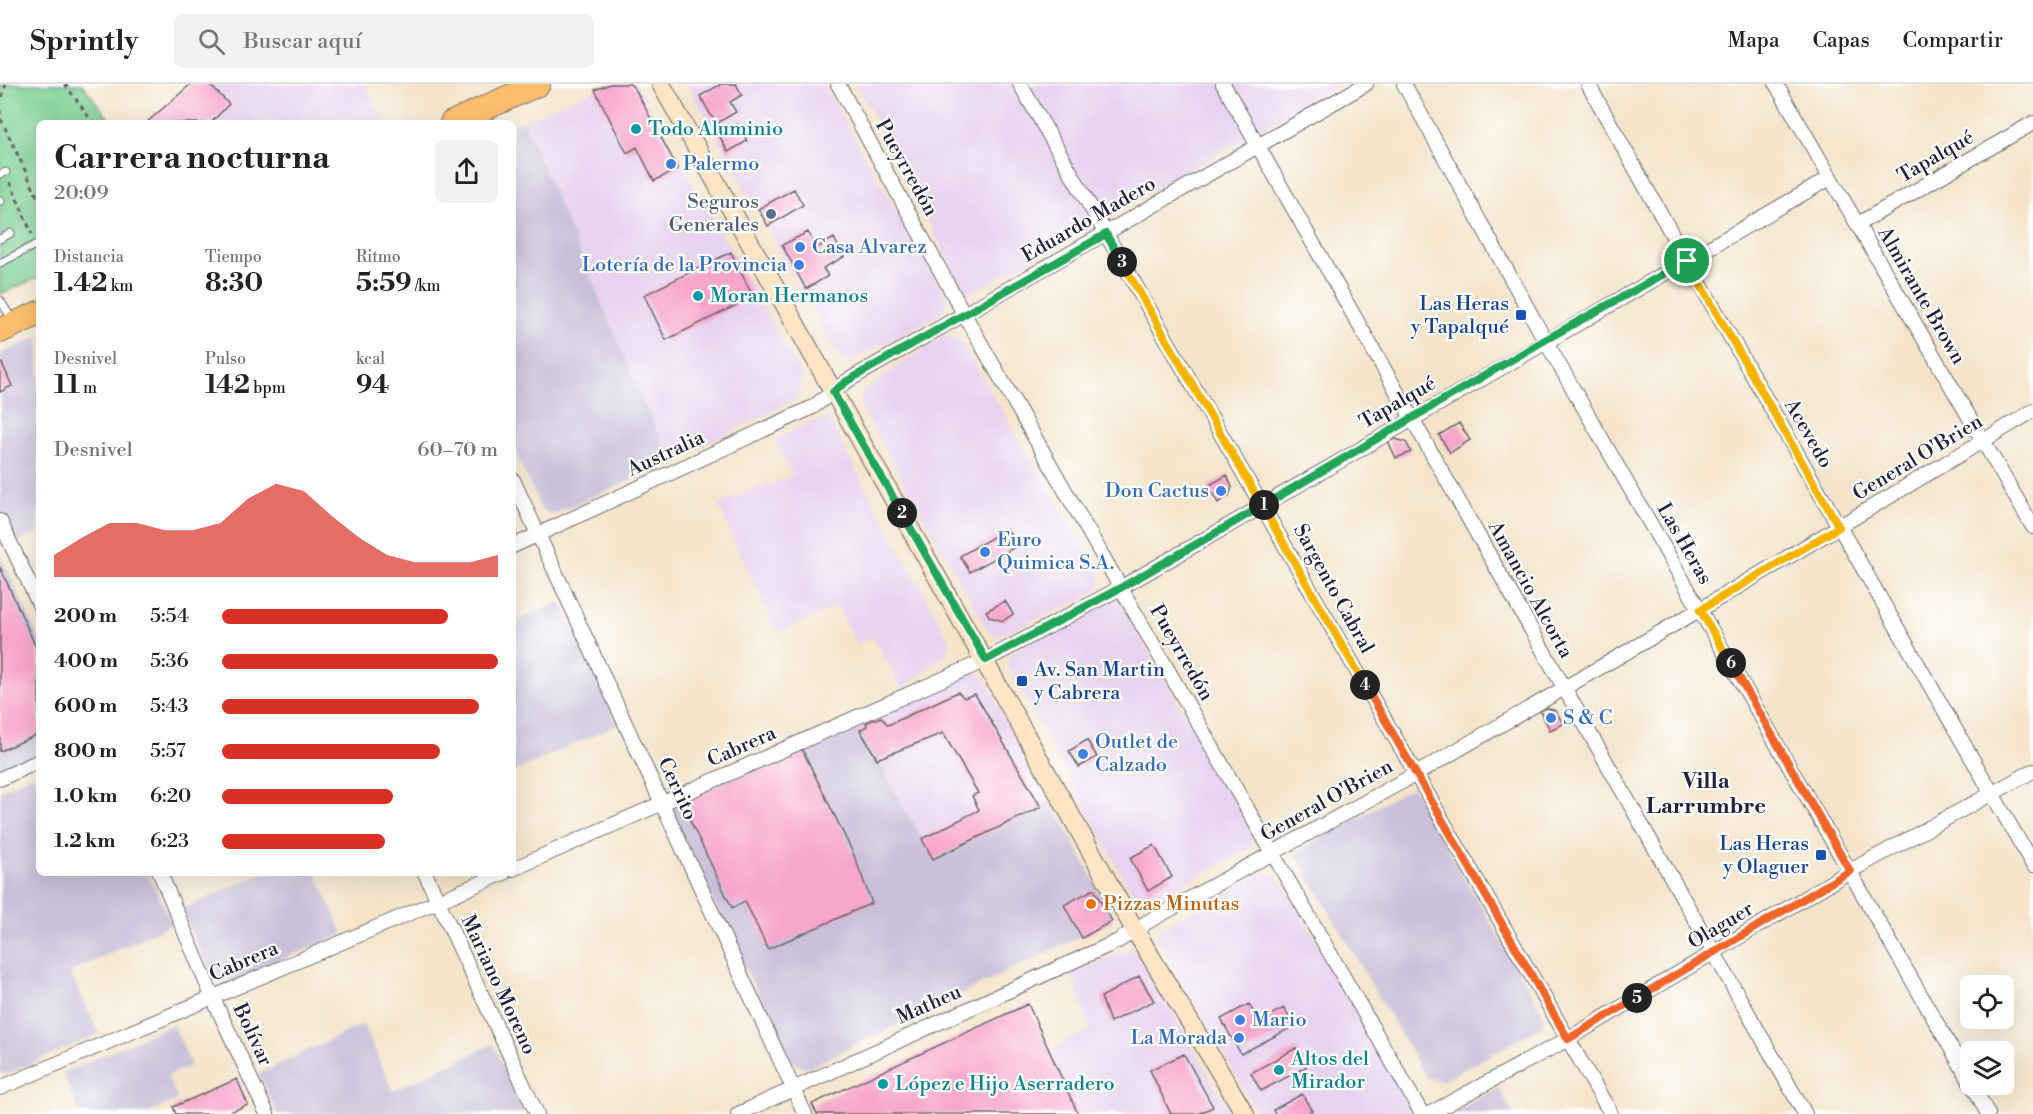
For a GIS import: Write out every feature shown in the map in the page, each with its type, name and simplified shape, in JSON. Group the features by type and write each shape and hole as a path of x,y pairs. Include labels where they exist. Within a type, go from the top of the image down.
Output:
{"highway":[{"path":"459,120 538,84"},
{"path":"8,327 36,314"}],"main road":[{"path":"661,84 986,660 1136,932 1245,1114"}],"street":[{"name":"Pueyrredón","path":"838,84 964,314 1422,1114"},
{"name":"Sargento Cabral","path":"1020,84 1264,505 1611,1114"},
{"name":"Amancio Alcorta","path":"1223,84 1410,419 1805,1114"},
{"name":"Eduardo Madero","path":"833,392 847,381 1366,84"},
{"name":"Las Heras","path":"1404,84 1545,340 1960,1065"},
{"name":"Acevedo","path":"1588,84 2033,865"},
{"name":"Almirante Brown","path":"1776,84 1982,443 2033,527"},
{"name":"Tapalqué","path":"1858,224 2033,123"},
{"name":"Tapalqué","path":"986,660 1122,587 1545,340 1830,178"},
{"name":"Australia","path":"516,545 813,407 833,392"},
{"name":"General O'Brien","path":"1136,932 1149,921 1416,774 1700,610 2033,411"},
{"name":"Cerrito","path":"516,487 805,1114"},
{"path":"0,521 36,598"},
{"name":"Cabrera","path":"516,868 986,660"},
{"path":"0,779 36,762"},
{"name":"Olaguer","path":"1428,1114 1568,1039 1850,871 2033,771"},
{"name":"Bolívar","path":"161,876 212,996 267,1114"},
{"name":"Mariano Moreno","path":"426,876 537,1114"},
{"name":"Cabrera","path":"0,1088 497,876"},
{"name":"Matheu","path":"738,1114 1136,932"},
{"name":"Las Heras","path":"1978,1095 1989,1114"}],"lane":[{"path":"0,239 11,233"},
{"path":"0,263 36,245"},
{"path":"0,300 8,327"}],"path":[{"path":"6,84 0,104 0,117 36,194"},
{"path":"65,84 91,120"},
{"path":"3,173 36,242"}],"shaded area":[{"path":"191,84 366,84 383,120 149,120"},
{"path":"608,84 635,84 638,87 803,378 796,399 670,462 523,121"},
{"path":"687,84 823,84 946,296 946,304 942,313 850,361 839,358"},
{"path":"857,84 1341,84 966,296"},
{"path":"523,121 670,462 555,514 543,511 540,507 516,453 516,124"},
{"path":"944,335 960,340 1099,573 1101,582 1093,594 997,636 988,630 860,405 861,392"},
{"path":"36,337 36,533 15,543 0,509 0,354"},
{"path":"828,419 951,643 946,654 902,689 873,637 856,644 837,606 777,633 718,504 793,475 774,441 811,421"},
{"path":"0,554 36,632 36,754 0,772"},
{"path":"1117,597 1253,833 1248,850 1153,899 1135,896 1129,887 1008,667 1007,660 1012,652"},
{"path":"561,601 618,724 516,771 516,622"},
{"path":"973,672 983,676 1052,801 933,859 855,720"},
{"path":"855,720 933,859 1052,801 1113,917 1112,921 810,1067 802,1067 790,1059 670,813 671,806"},
{"path":"33,775 36,782 36,876 149,876 172,924 70,972 99,1034 7,1074 0,1073 0,790"},
{"path":"1412,787 1544,1015 1543,1026 1442,1081 1426,1078 1295,853"},
{"path":"1264,872 1271,873 1282,882 1413,1106 1412,1114 1258,1114 1157,937 1157,930"},
{"path":"256,876 317,876 343,934 234,980 217,978 210,972 181,910"},
{"path":"1129,949 1139,953 1231,1114 1078,1114 1049,1050 1090,1030 1072,974"},
{"path":"173,1024 191,1065 167,1076 178,1099 146,1114 80,1114 62,1073"},
{"path":"363,1024 393,1091 493,1044 523,1111 516,1114 277,1114 259,1074"},
{"path":"1498,1087 1513,1114 1454,1114 1454,1113"}],"green space":[{"path":"0,84 82,84 110,120 36,120 36,278 0,294"}],"building":[{"path":"191,84 209,84 229,104 214,120 149,120"},
{"path":"610,84 630,84 635,89 678,169 654,181 637,147 627,153 595,90"},
{"path":"721,84 736,84 742,95 730,102 736,112 716,124 700,96"},
{"path":"738,124 747,141 728,152 719,135"},
{"path":"794,189 803,205 768,226 758,209"},
{"path":"808,232 817,248 834,238 844,257 823,268 828,276 806,289 782,245"},
{"name":"Moran Hermanos","path":"731,252 753,297 666,340 644,295"},
{"path":"2,363 12,386 0,392 0,364"},
{"path":"1459,423 1470,440 1450,453 1439,435"},
{"path":"1395,439 1406,442 1411,452 1396,458 1388,441"},
{"name":"Don Cactus","path":"1227,475 1232,487 1229,496 1218,503 1208,486"},
{"name":"Euro Quimica S.A.","path":"1007,529 1017,546 970,572 960,556"},
{"path":"0,567 36,647 36,735 0,751"},
{"path":"1005,601 1013,614 1003,621 990,617 986,611"},
{"path":"958,692 964,698 975,694 1041,807 933,859 922,839 979,810 972,796 978,793 943,733 877,759 860,730 867,726 866,723 881,717 888,725"},
{"name":"S & C","path":"1547,708 1556,711 1563,724 1550,730 1540,711"},
{"name":"Outlet de Calzado","path":"1087,740 1097,757 1079,767 1069,751"},
{"path":"802,749 853,853 872,903 768,949 745,901 732,908 685,810 690,798"},
{"path":"1154,845 1172,877 1148,891 1130,858"},
{"path":"1094,889 1112,921 1082,938 1064,905"},
{"path":"1139,976 1154,1001 1110,1022 1101,997"},
{"path":"1028,1004 1078,1114 817,1114 812,1104"},
{"path":"1249,1004 1258,1021 1284,1008 1294,1026 1241,1054 1221,1019"},
{"name":"Altos del Mirador","path":"1296,1048 1306,1067 1261,1091 1251,1073"},
{"path":"1184,1054 1213,1107 1198,1114 1171,1114 1150,1070"},
{"path":"237,1079 248,1105 224,1114 176,1114 173,1107"},
{"path":"1302,1094 1312,1111 1306,1114 1275,1114 1273,1110"}],"place":[{"name":"Todo Aluminio","path":"636,129"},
{"name":"Palermo","path":"671,164"},
{"name":"Seguros Generales","path":"771,214"},
{"name":"Casa Alvarez","path":"800,247"},
{"name":"Lotería de la Provincia","path":"799,265"},
{"name":"Moran Hermanos","path":"698,296"},
{"name":"Las Heras y Tapalqué","path":"1521,315"},
{"name":"Don Cactus","path":"1221,491"},
{"name":"Euro Quimica S.A.","path":"985,552"},
{"name":"Av. San Martin y Cabrera","path":"1022,681"},
{"name":"S & C","path":"1551,718"},
{"name":"Outlet de Calzado","path":"1083,754"},
{"name":"Las Heras y Olaguer","path":"1821,855"},
{"name":"Pizzas Minutas","path":"1091,904"},
{"name":"Mario","path":"1240,1020"},
{"name":"La Morada","path":"1239,1038"},
{"name":"Altos del Mirador","path":"1279,1070"},
{"name":"López e Hijo Aserradero","path":"883,1084"}],"district":[{"name":"Villa Larrumbre","path":"1706,794"}],"route":[{"path":"1687,261 1545,340 1264,505 1122,587 986,660 833,392 847,381 1106,234 1264,505 1568,1039 1850,871 1700,610 1839,527 1687,261"}]}
